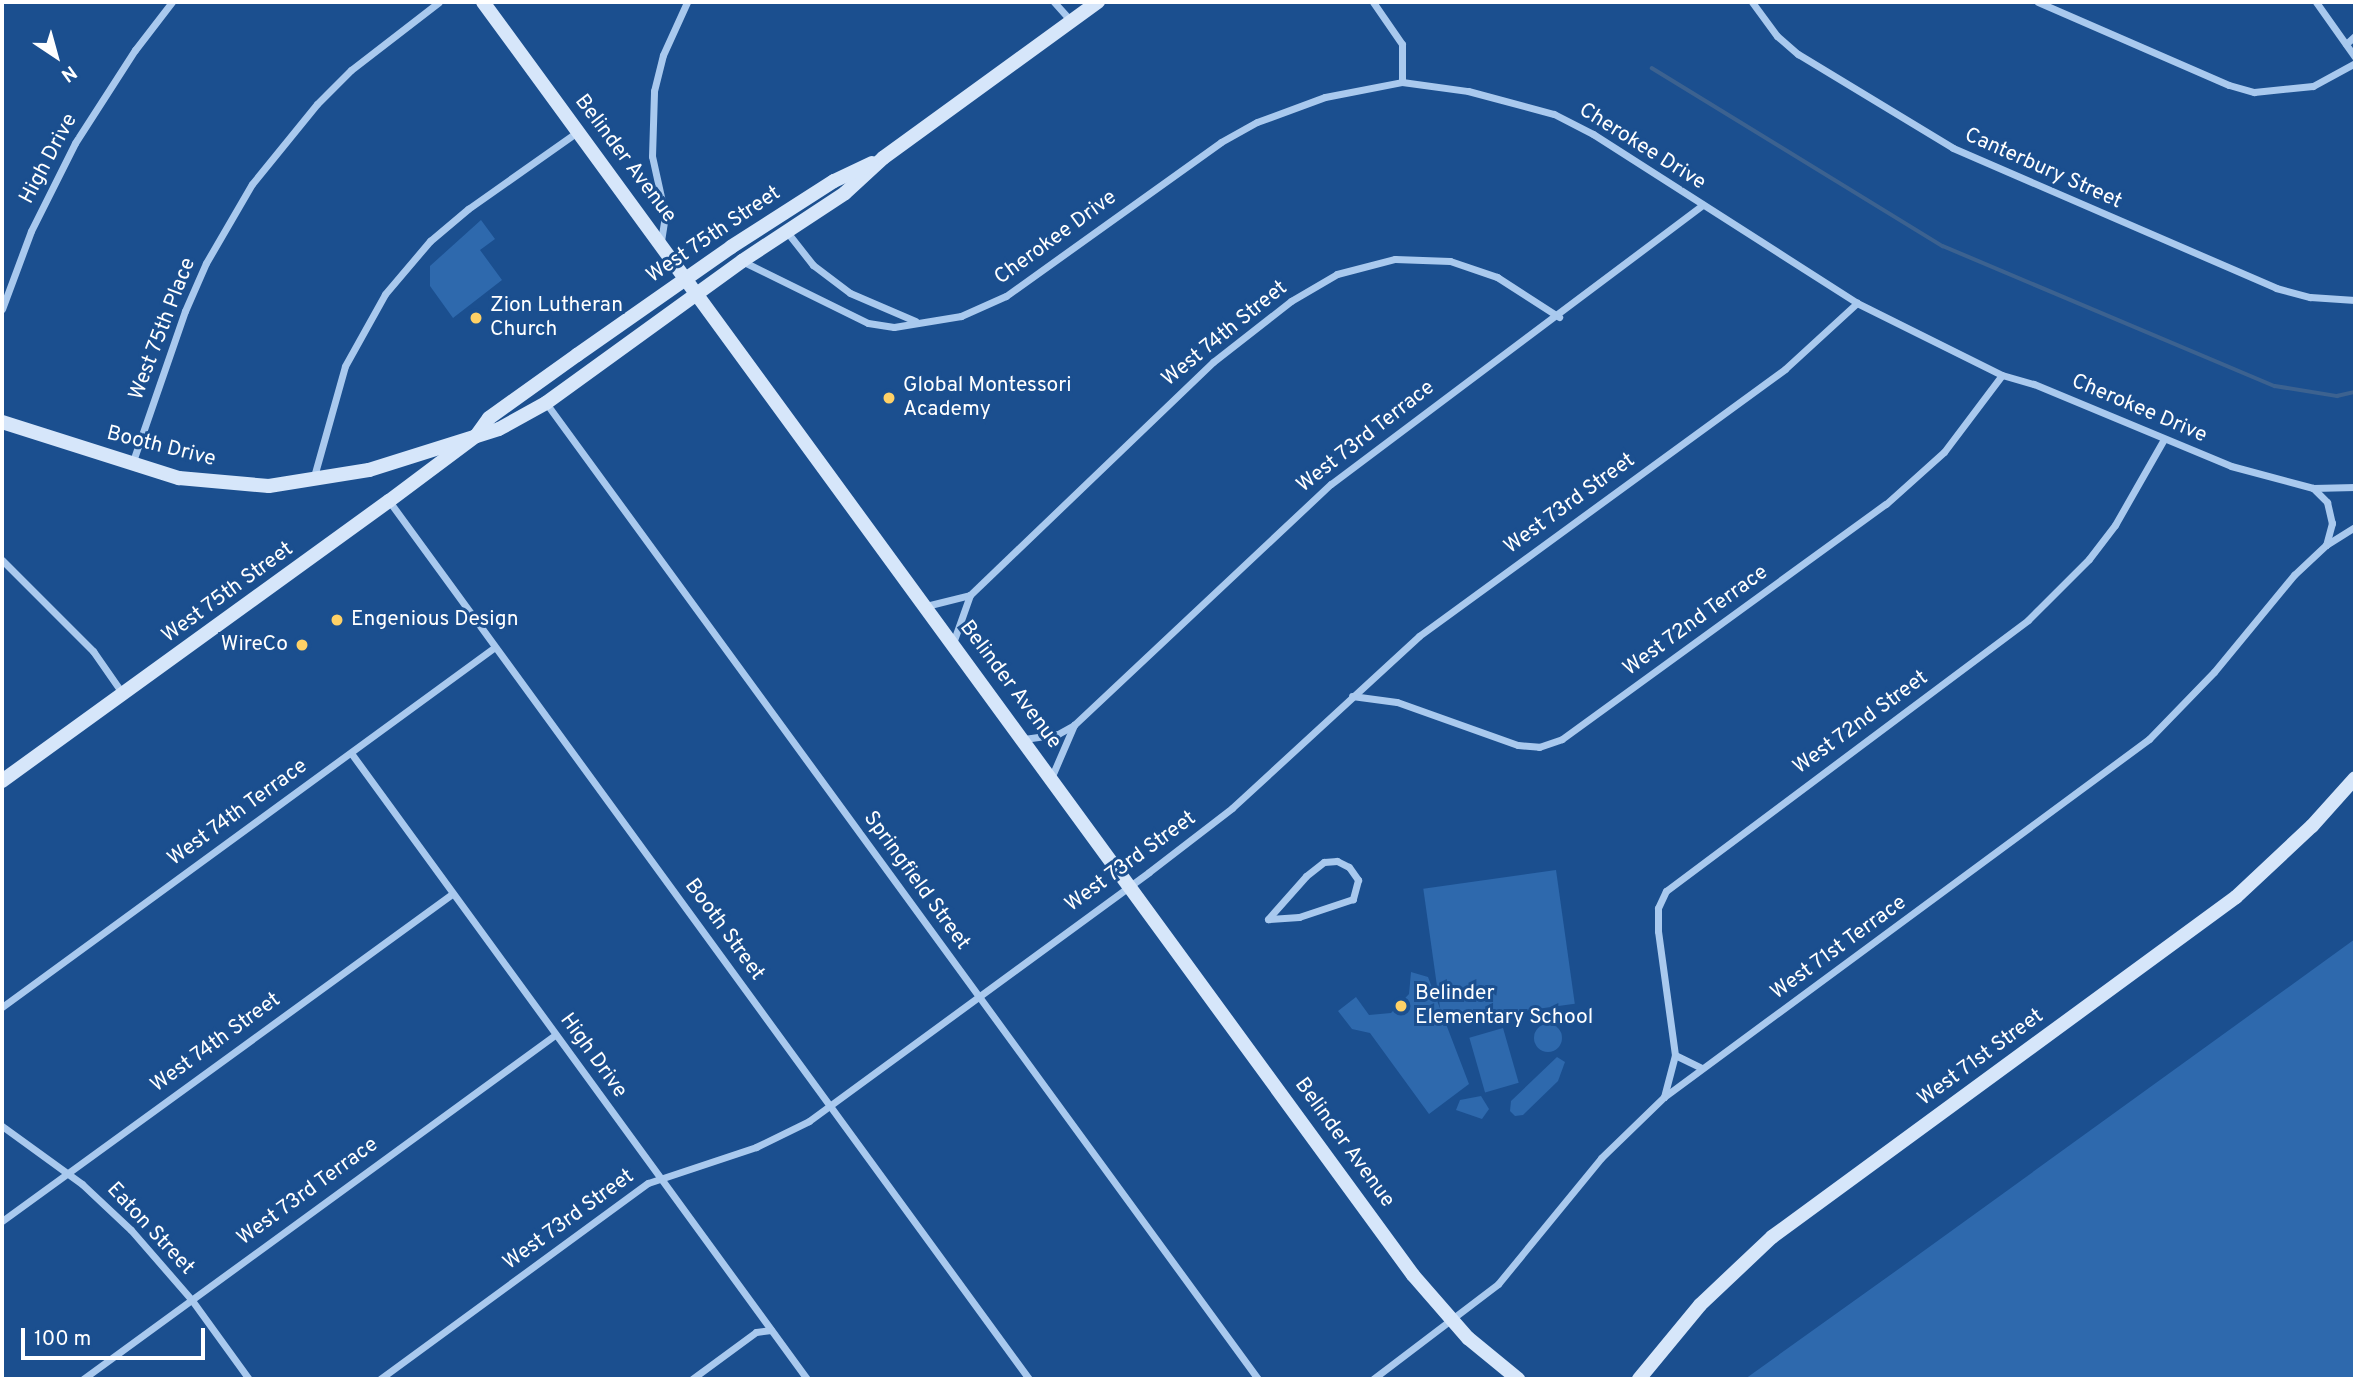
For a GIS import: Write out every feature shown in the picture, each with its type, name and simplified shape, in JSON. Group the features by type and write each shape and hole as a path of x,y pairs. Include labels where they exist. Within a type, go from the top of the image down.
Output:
{"street":[{"name":"High Drive","path":"2,309 32,231 75,143 135,50 172,2"},
{"name":"West 75th Place","path":"132,465 185,311 206,264 253,184 283,143 351,70 439,2"},
{"name":"Belinder Avenue","path":"483,2 1052,776 1413,1275 1453,1322 1518,1379"},
{"path":"660,242 665,215 652,156 654,91 663,55 687,2"},
{"path":"1054,2 1071,22"},
{"name":"West 75th Street","path":"476,436 499,429 545,403 742,261 845,193 883,158 1098,2"},
{"path":"1373,2 1402,44 1402,82"},
{"name":"Canterbury Street","path":"1752,2 1777,36 1798,54 1953,148 2276,288 2311,297 2355,300"},
{"path":"2038,2 2217,80 2254,92 2313,86 2355,63"},
{"path":"2316,2 2355,57"},
{"path":"2346,44 2355,36"},
{"name":"Cherokee Drive","path":"742,261 868,323 894,327 915,321 961,316 1006,296 1221,142 1257,122 1325,97 1402,82 1509,99 1554,114 1614,146 1857,303 2002,375 2035,384 2231,466 2313,488 2355,487"},
{"path":"313,481 345,366 385,295 430,241 468,209 577,132"},
{"name":"West 75th Street","path":"2,781 389,501 476,436 489,418 687,278 834,181 883,158"},
{"name":"West 73rd Terrace","path":"1024,739 1058,734 1074,725 1331,484 1559,317 1703,205"},
{"name":"Cherokee Drive","path":"786,231 813,265 850,293 915,321"},
{"name":"West 74th Street","path":"953,643 970,595 1213,362 1291,301 1337,274 1395,259 1450,261 1497,277 1559,317"},
{"name":"West 73rd Street","path":"380,1379 638,1190 661,1179 780,1138 1129,886 1232,808 1419,636 1791,365 1857,303"},
{"name":"West 72nd Terrace","path":"1352,696 1397,702 1518,745 1538,747 1562,739 1886,505 1944,452 2002,375"},
{"name":"Springfield Street","path":"545,403 1258,1379"},
{"name":"Booth Drive","path":"2,422 132,465 230,485 313,481 369,470 476,436"},
{"name":"West 72nd Street","path":"1664,1097 1675,1055 1658,931 1658,908 1666,891 2028,620 2081,567 2115,525 2164,439"},
{"path":"2313,488 2327,502 2332,523 2326,545"},
{"name":"Booth Street","path":"389,501 1029,1379"},
{"name":"West 71st Terrace","path":"1373,1379 1453,1322 1498,1284 1601,1158 1664,1097 2110,772 2183,706 2266,605 2326,545 2355,527"},
{"path":"2,560 93,652 123,694"},
{"path":"925,606 970,595"},
{"name":"West 74th Terrace","path":"2,1007 495,647"},
{"name":"West 73rd Terrace","path":"1052,776 1074,725"},
{"name":"High Drive","path":"351,753 807,1379"},
{"name":"West 71st Street","path":"1639,1379 1700,1305 1772,1237 2236,897 2312,826 2355,778"},
{"path":"1324,862 1345,864 1355,874 1357,890 1347,903 1299,917 1268,919 1284,897 1324,862"},
{"name":"West 74th Street","path":"2,1221 452,894"},
{"name":"West 73rd Terrace","path":"83,1379 555,1035"},
{"path":"1675,1055 1702,1069"},
{"name":"Eaton Street","path":"2,1126 68,1174 131,1230 191,1299 249,1379"},
{"path":"692,1379 756,1332 771,1330"}],"shaded area":[{"path":"481,220 495,239 480,250 502,280 453,318 430,286 430,266"},
{"path":"1556,870 1575,1004 1442,1022 1423,889"},
{"path":"2355,939 2355,1379 1745,1379 1907,1263"},
{"path":"1411,972 1428,977 1469,1084 1429,1114 1370,1033 1352,1029 1338,1011 1356,997 1369,1015 1391,1013 1409,994"},
{"path":"1548,1024 1558,1028 1562,1038 1558,1048 1548,1052 1538,1048 1534,1038 1538,1028"},
{"path":"1503,1028 1519,1083 1485,1092 1469,1038"},
{"path":"1557,1057 1565,1062 1558,1081 1523,1115 1515,1116 1510,1111 1511,1101"},
{"path":"1481,1096 1489,1109 1482,1119 1456,1110 1460,1100"}],"waterway":[{"path":"1652,68 1943,246 2275,386 2337,396 2355,392"}],"place":[{"name":"Zion Lutheran Church","path":"476,318"},
{"name":"Global Montessori Academy","path":"889,398"},
{"name":"Engenious Design","path":"337,620"},
{"name":"WireCo","path":"302,645"},
{"name":"Belinder Elementary School","path":"1401,1006"}]}
